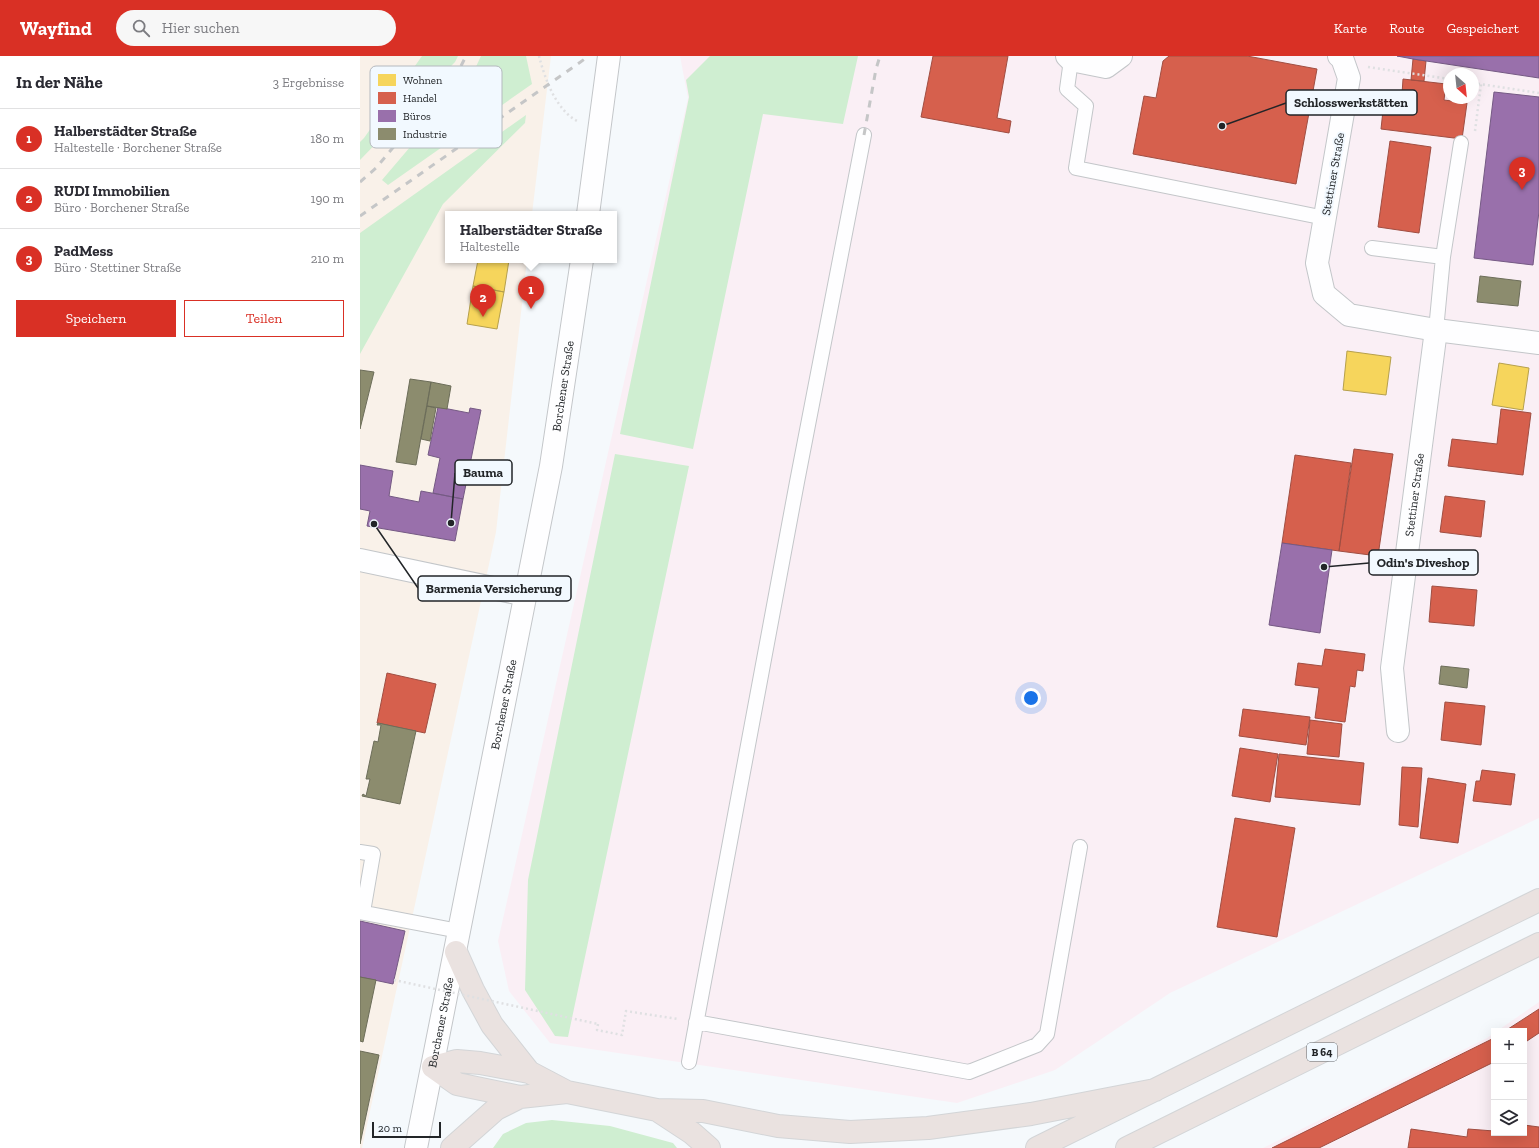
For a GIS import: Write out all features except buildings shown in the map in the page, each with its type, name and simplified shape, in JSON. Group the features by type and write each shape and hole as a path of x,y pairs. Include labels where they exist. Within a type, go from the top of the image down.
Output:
{"highway":[{"path":"1037,1148 1539,900"},
{"path":"457,941 473,990 492,1024 529,1072"},
{"name":"B 64","path":"1127,1148 1539,944"},
{"path":"433,1067 457,1061 480,1063 529,1072 567,1092 657,1110 703,1111 778,1126 850,1132 928,1128 1031,1114 1155,1090"},
{"path":"433,1067 457,1084 520,1097 567,1092"},
{"path":"452,1148 496,1109 520,1097"},
{"path":"657,1110 692,1133 709,1148"}],"street":[{"path":"588,211 610,56"},
{"path":"1069,58 1106,67 1121,56"},
{"name":"Stettiner Straße","path":"1339,56 1342,58 1349,78 1318,263 1324,294 1349,315 1436,330 1539,343"},
{"name":"Borchener Straße","path":"416,1148 551,466 582,263"},
{"name":"Stettiner Straße","path":"1398,731 1392,668 1436,330"},
{"path":"360,560 526,595"}],"lane":[{"path":"1069,58 1067,89 1086,106 1076,168 1325,218"},
{"path":"689,1062 797,482 864,135"},
{"path":"1436,330 1444,257 1461,143"},
{"path":"1372,248 1444,257"},
{"path":"696,1022 969,1072 1037,1045 1046,1034 1080,847"},
{"path":"360,852 373,854 361,912 457,941"}],"path":[{"path":"539,56 551,92 570,118 600,132"},
{"path":"1377,69 1443,78"},
{"path":"1461,143 1473,141 1481,84 1539,92"},
{"path":"394,980 598,1024 597,1030 622,1035 626,1011 696,1022"}],"shaded area":[{"path":"360,56 551,56 532,211 445,211 445,263 527,263 496,532 362,1148 360,1148"},
{"path":"680,56 1539,56 1539,818 1170,993 1055,1070 957,1103 550,1043 509,991 498,941 688,98"},
{"path":"1539,1002 1539,1148 1263,1148 1491,1035 1491,1136 1527,1136 1527,1028 1501,1028"}],"green space":[{"path":"422,56 458,56 451,66 415,66"},
{"path":"481,56 526,56 532,84 502,105 502,66 476,66"},
{"path":"710,56 858,56 843,124 763,114 693,449 620,434 689,97 686,80"},
{"path":"526,115 525,123 502,146 502,132"},
{"path":"370,130 370,148 372,148 360,160 360,142"},
{"path":"409,148 441,148 388,185 382,180"},
{"path":"480,148 500,148 443,204 360,354 360,233"},
{"path":"615,454 689,466 568,1037 555,1036 525,990 528,880"},
{"path":"552,1120 610,1126 673,1143 677,1148 493,1148 503,1134 526,1123"}],"railway":[{"path":"461,66 466,56"},
{"path":"502,117 589,56"},
{"path":"864,135 876,69 880,56"},
{"path":"360,182 376,168 393,148"},
{"path":"360,216 457,148"}],"place":[{"name":"Schlosswerkstätten","path":"1222,126"},
{"name":"PadMess","path":"1522,190"},
{"name":"Halberstädter Straße","path":"531,309"},
{"name":"RUDI Immobilien","path":"483,317"},
{"name":"Bauma","path":"451,523"},
{"name":"Barmenia Versicherung","path":"374,524"},
{"name":"Odin's Diveshop","path":"1324,567"}]}
